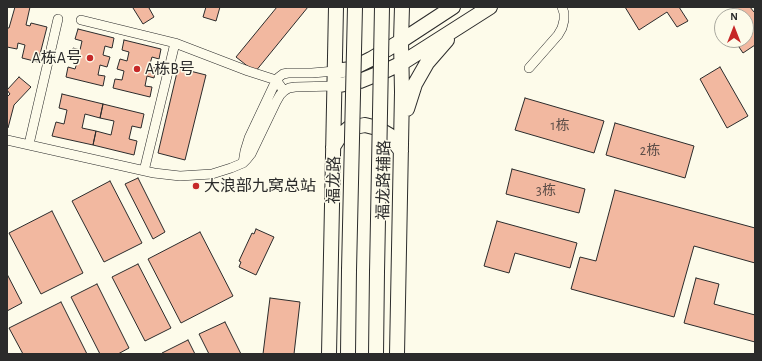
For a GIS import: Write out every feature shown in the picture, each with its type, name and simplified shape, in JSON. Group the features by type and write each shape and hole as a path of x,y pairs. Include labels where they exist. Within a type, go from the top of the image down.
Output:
{"main road":[{"path":"328,354 336,7"},
{"name":"福龙路","path":"348,354 355,7"},
{"path":"376,354 382,7"},
{"name":"福龙路辅路","path":"397,354 402,133 402,7"},
{"path":"335,72 351,69 371,60 453,7"},
{"path":"335,86 360,81 402,64 490,7"},
{"path":"402,133 405,116 415,84 427,63 440,47 463,24"},
{"path":"333,147 340,136 349,128 365,125 377,128 389,135 401,151"}],"street":[{"path":"529,68 558,35 562,28 564,20 562,7"},
{"path":"28,144 58,19"},
{"path":"81,20 175,44 248,72 276,80 284,91"},
{"path":"144,171 175,44"},
{"path":"243,163 249,138 276,80 283,74 288,73 335,72"},
{"path":"7,140 172,176 212,174 243,163 251,154 276,102 284,91 295,87 335,86"}],"building":[{"path":"15,7 30,7 26,25 30,26 31,23 47,27 38,62 22,58 25,45 18,43 17,49 7,47 7,28 9,28"},
{"path":"151,7 149,8 154,17 143,24 133,8"},
{"path":"206,7 220,7 216,21 203,17"},
{"path":"277,7 308,7 255,72 236,57"},
{"path":"625,7 679,7 688,21 677,27 667,12 639,30"},
{"path":"732,7 751,8 733,8"},
{"path":"755,11 755,45 754,46"},
{"name":"A栋A号","path":"78,29 114,38 112,48 105,46 103,55 110,57 107,67 100,65 98,75 105,76 103,86 66,77 68,67 75,69 78,60 71,58 73,48 80,50 82,41 75,39"},
{"name":"A栋B号","path":"124,40 161,49 159,59 152,57 149,67 156,68 154,78 147,76 145,86 152,87 150,97 113,88 115,79 122,80 124,71 117,69 120,59 127,61 129,52 122,50"},
{"path":"740,48 750,48 743,53"},
{"path":"720,67 748,116 727,128 700,79"},
{"path":"178,68 206,75 185,160 158,153"},
{"path":"19,77 31,87 14,105 8,128 7,95 8,96 10,94 7,90"},
{"path":"62,94 103,104 100,118 85,114 82,128 96,131 93,145 52,136 56,122 64,124 67,110 59,108"},
{"path":"525,98 604,121 594,153 515,130"},
{"path":"103,104 144,114 141,128 132,126 129,139 137,141 134,155 93,145 96,131 111,135 114,121 100,118"},
{"path":"615,123 694,146 685,178 606,155"},
{"path":"512,169 585,189 579,213 506,194"},
{"path":"138,178 165,232 153,239 125,184"},
{"path":"110,181 142,243 104,262 72,201"},
{"path":"615,190 755,228 755,263 694,246 674,317 571,289 580,257 596,261"},
{"path":"52,211 83,273 41,294 9,233"},
{"path":"497,221 577,243 570,268 515,253 509,273 484,266"},
{"path":"256,229 274,237 256,275 239,267 241,262 239,261 252,233 254,234"},
{"path":"200,232 233,296 181,323 148,259"},
{"path":"138,264 171,328 145,341 112,277"},
{"path":"7,274 22,303 7,311"},
{"path":"696,278 719,284 714,304 755,315 755,342 684,323"},
{"path":"97,284 129,348 118,354 100,354 71,297"},
{"path":"270,298 300,302 294,354 263,354"},
{"path":"61,302 87,354 23,354 9,328"},
{"path":"225,322 241,354 209,354 199,334"},
{"path":"188,340 195,354 162,353"}],"place":[{"name":"A栋A号","path":"90,58"},
{"name":"A栋B号","path":"137,69"},
{"name":"大浪部九窝总站","path":"196,186"}]}
